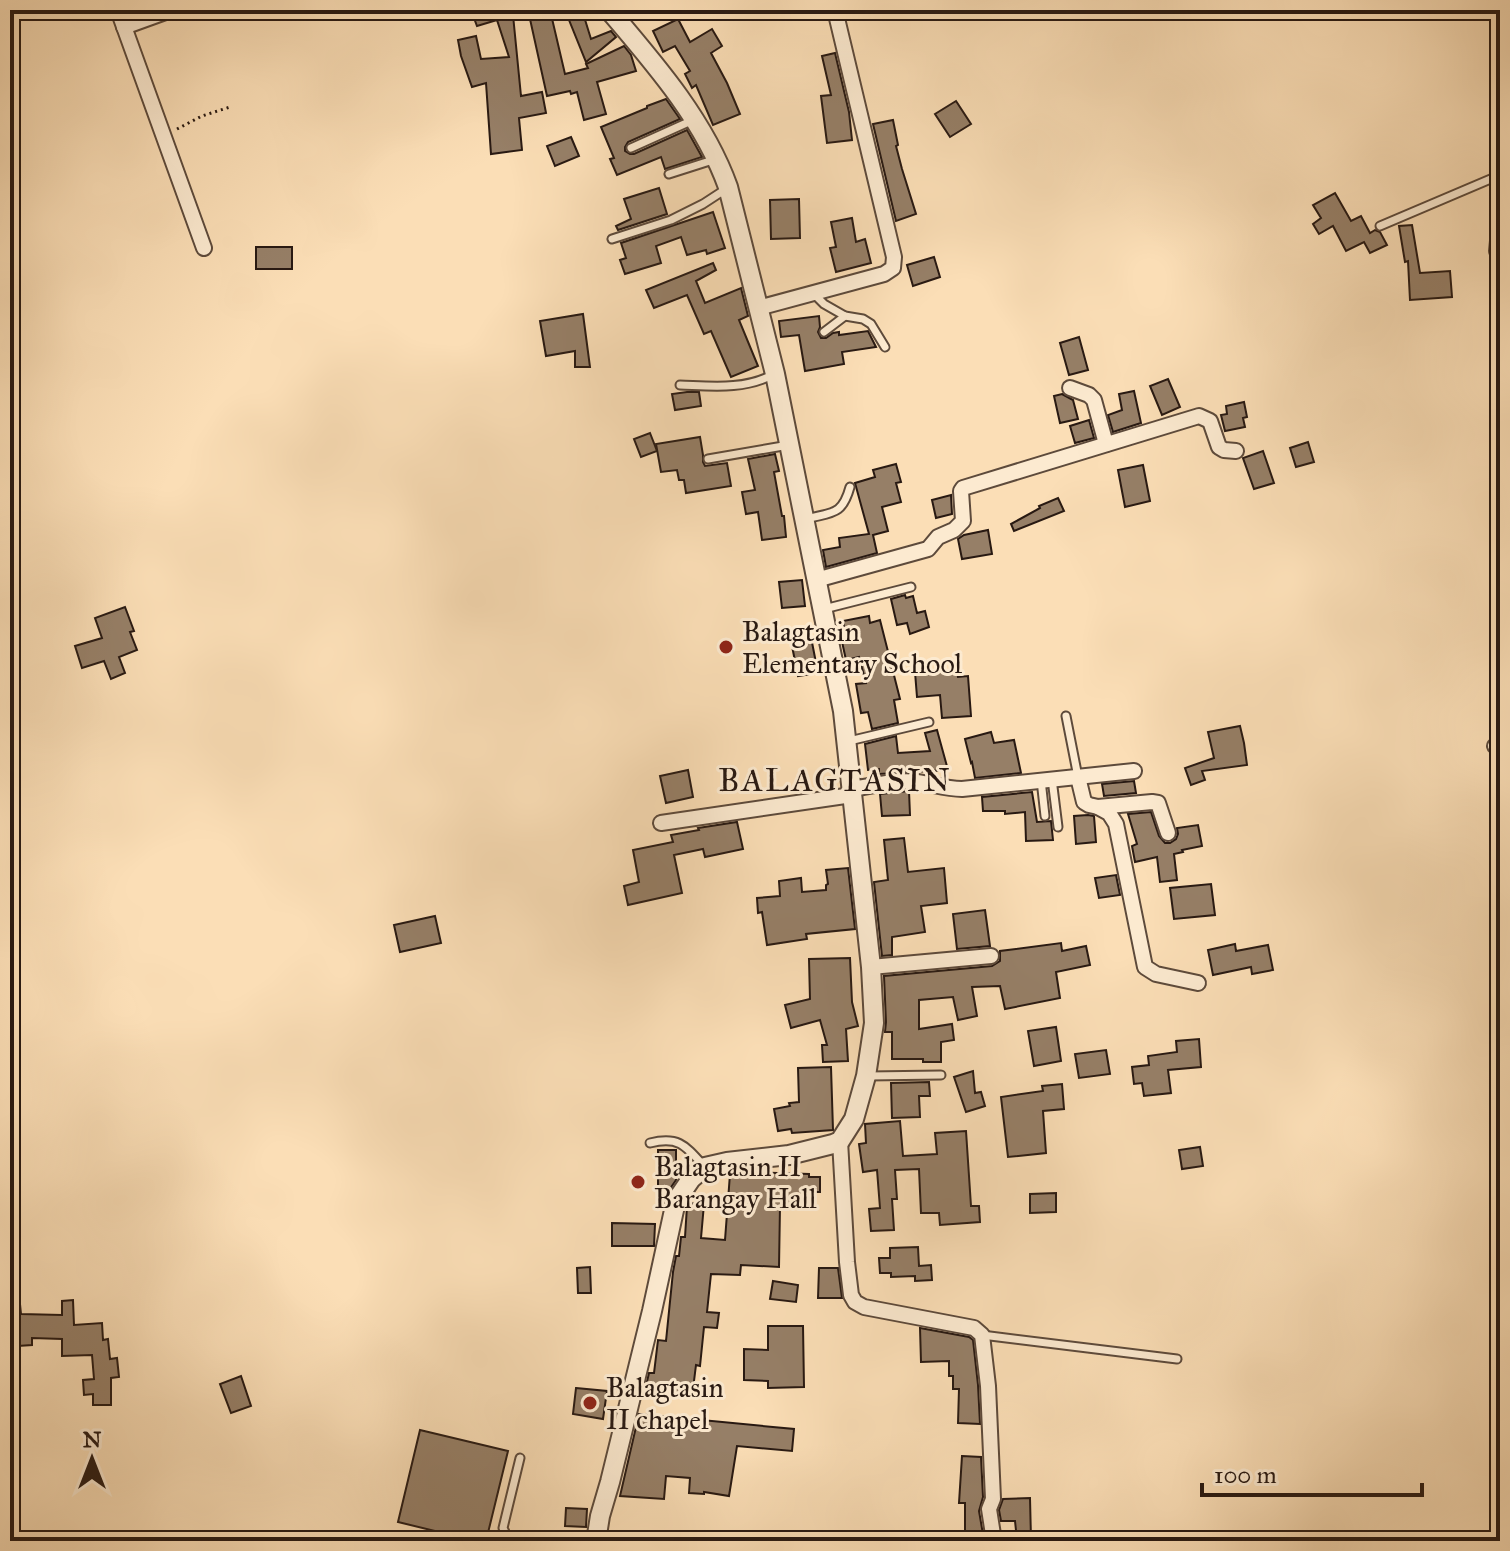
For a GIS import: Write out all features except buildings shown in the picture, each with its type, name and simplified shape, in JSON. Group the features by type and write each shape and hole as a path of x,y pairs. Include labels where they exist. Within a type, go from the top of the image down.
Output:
{"street":[{"path":"118,10 204,248"},
{"path":"124,27 171,10"},
{"path":"609,10 695,120 718,159 728,187 775,374 843,711 871,967 874,1023 866,1076 854,1119 840,1141 851,1295 855,1302 864,1307 974,1328 982,1335 993,1486 989,1509 994,1541"},
{"path":"758,308 884,274 893,268 894,257 835,10"},
{"path":"1500,220 1497,251 1500,257"},
{"path":"1070,388 1094,400 1106,444"},
{"path":"816,580 928,549 938,537 954,530 963,521 963,488 1106,444 1199,416 1210,421 1219,447 1236,451"},
{"path":"661,823 902,782 962,789 1134,771"},
{"path":"1078,777 1084,802 1109,813 1116,824 1145,967 1156,974 1198,983"},
{"path":"1098,807 1158,803 1168,833"},
{"path":"871,967 991,956"},
{"path":"596,1540 676,1201 691,1179 705,1167 789,1155 840,1141"}],"lane":[{"path":"631,148 695,120"},
{"path":"669,174 718,159"},
{"path":"1380,226 1500,175"},
{"path":"612,239 671,220 728,187"},
{"path":"814,294 845,316 863,319 871,324 885,347"},
{"path":"824,332 845,316"},
{"path":"680,385 724,386 758,382 775,374"},
{"path":"708,459 789,445"},
{"path":"804,520 845,505 850,487"},
{"path":"822,609 911,587"},
{"path":"1066,716 1078,777"},
{"path":"847,742 929,722"},
{"path":"1045,816 1047,780"},
{"path":"1047,780 1058,827"},
{"path":"866,1076 941,1075"},
{"path":"650,1143 676,1140 705,1167"},
{"path":"982,1335 1177,1359"},
{"path":"520,1458 503,1528 507,1536 517,1540 596,1540"}],"path":[{"path":"163,136 202,116 230,107"}],"place":[{"name":"Balagtasin Elementary School","path":"726,647"},
{"name":"Balagtasin II Barangay Hall","path":"638,1182"},
{"name":"Balagtasin II chapel","path":"590,1403"}],"district":[{"name":"BALAGTASIN","path":"835,780"}]}
